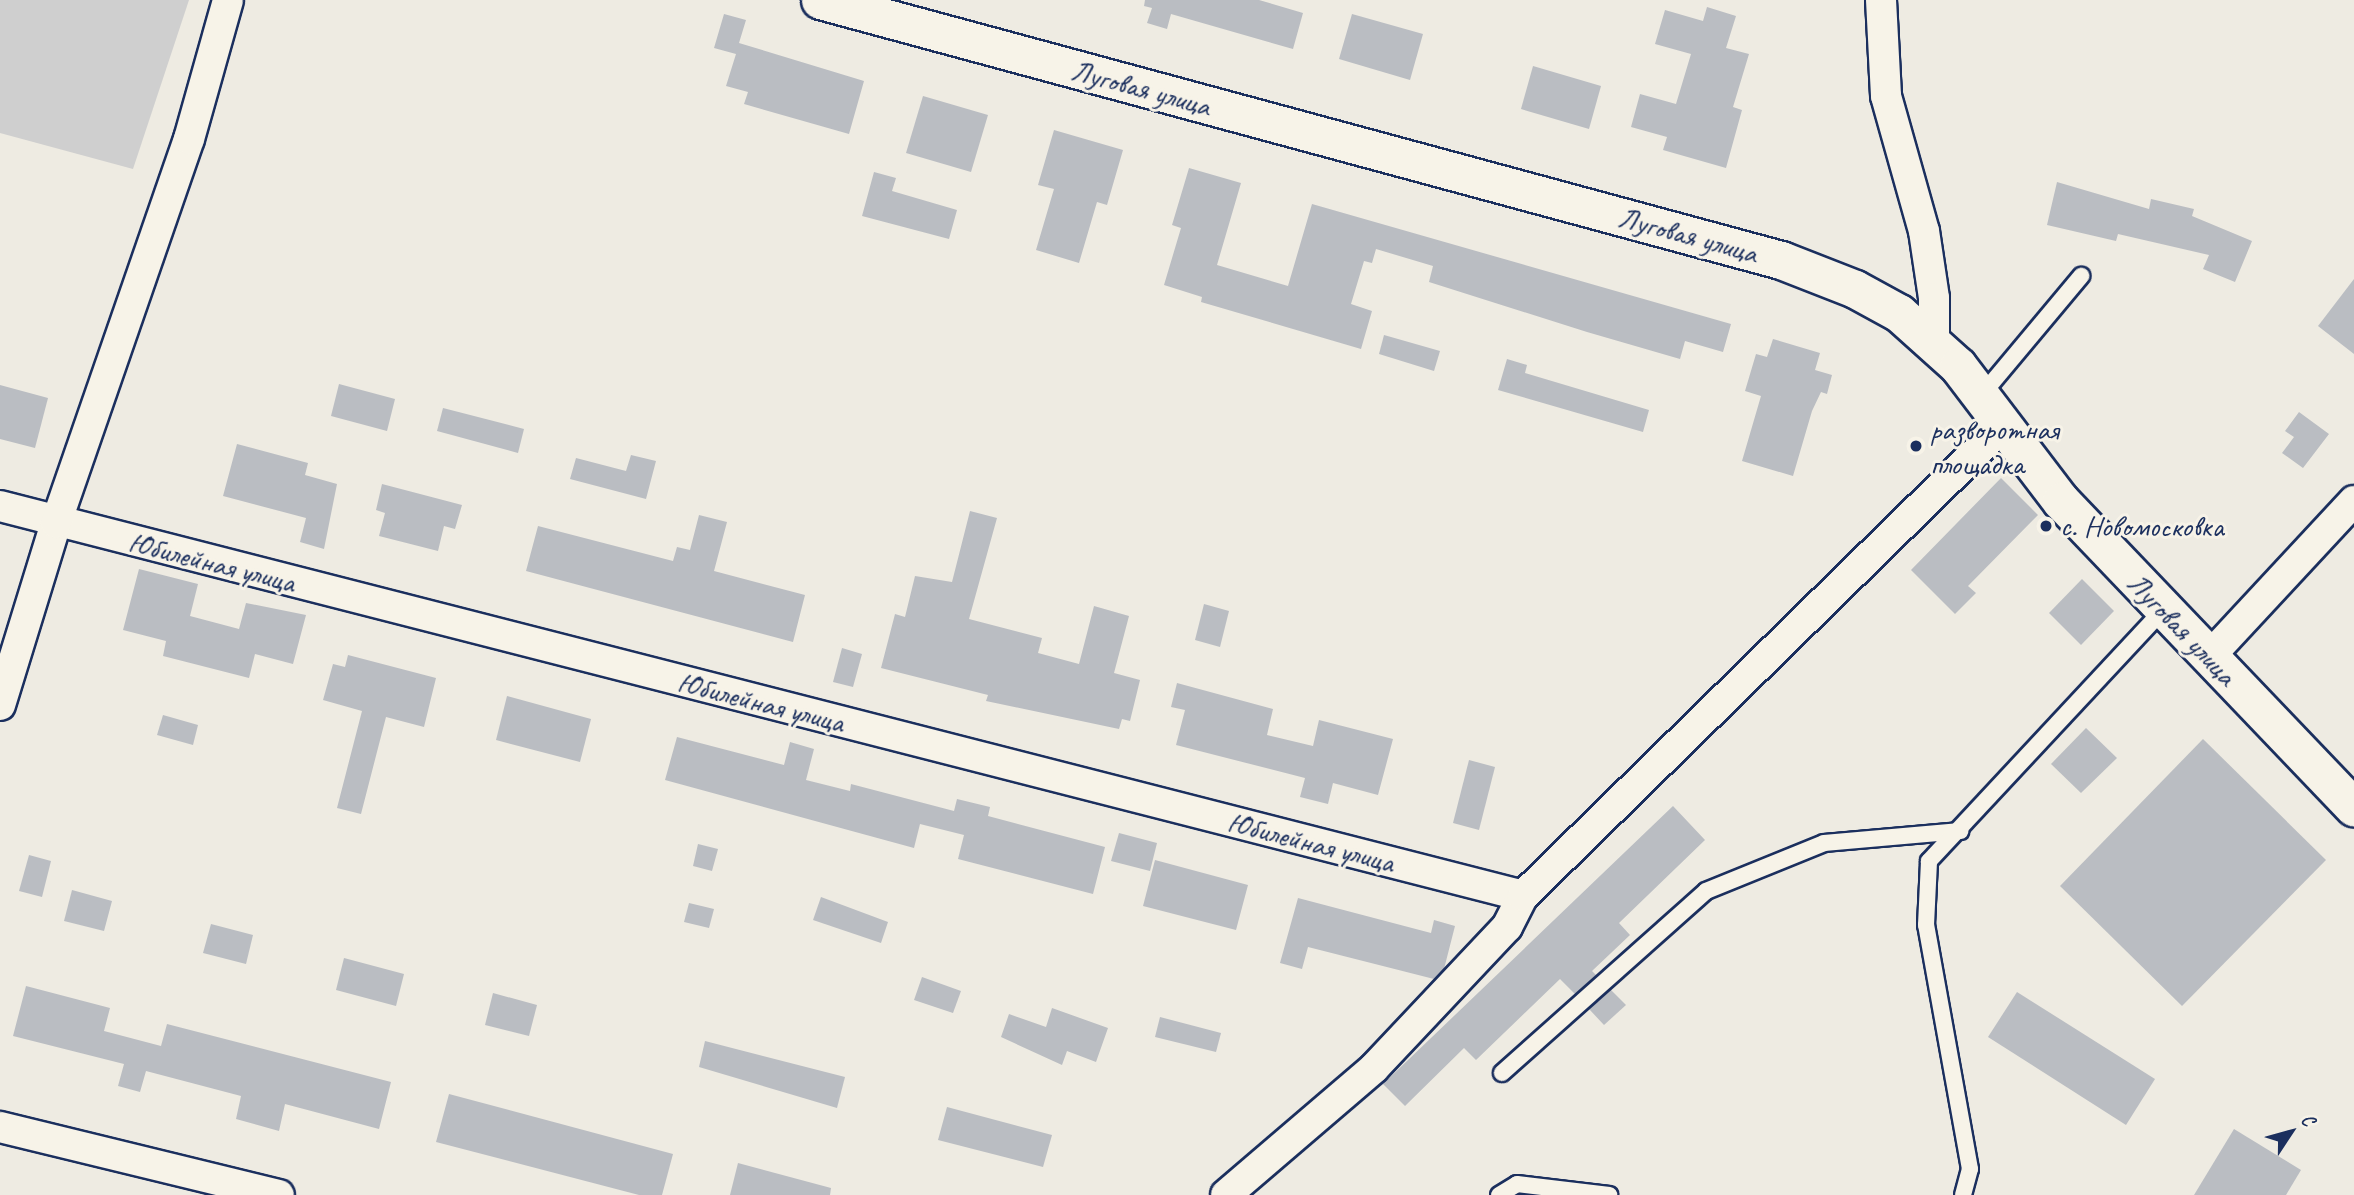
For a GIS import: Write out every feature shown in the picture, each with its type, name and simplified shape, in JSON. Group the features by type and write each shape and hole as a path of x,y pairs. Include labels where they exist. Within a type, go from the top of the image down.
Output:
{"street":[{"path":"0,705 56,523 189,139 228,0"},
{"name":"Луговая улица","path":"820,0 1781,260 1888,307 1934,342 2061,501 2354,808"},
{"path":"1881,0 1885,96 1924,231 1934,298 1934,342"},
{"path":"1226,1195 1384,1059 1507,927 1522,895 2003,426"},
{"path":"2209,657 2354,501"},
{"name":"Юбилейная улица","path":"0,506 56,523 1522,895"},
{"path":"0,1127 279,1195"}],"lane":[{"path":"1980,397 2081,276"},
{"path":"1963,1195 1970,1169 1926,925 1929,861 2163,610"},
{"path":"1502,1073 1706,891 1824,843 1959,831"},
{"path":"1499,1195 1517,1184 1609,1195"}],"shaded area":[{"path":"0,0 189,0 133,169 0,133"}],"building":[{"path":"1145,0 1259,0 1303,13 1293,49 1171,14 1167,29 1147,23 1152,8 1144,6"},
{"path":"1707,7 1736,16 1726,48 1749,54 1733,107 1742,110 1726,168 1663,150 1667,137 1631,127 1640,94 1676,104 1691,54 1655,44 1665,10 1703,21"},
{"path":"724,14 746,20 739,43 864,81 849,134 744,104 748,92 726,86 736,54 714,48"},
{"path":"1352,14 1423,34 1410,80 1339,59"},
{"path":"1533,66 1601,86 1589,129 1521,109"},
{"path":"923,96 988,115 971,172 906,153"},
{"path":"1054,130 1123,150 1107,205 1097,202 1079,263 1036,250 1054,189 1038,185"},
{"path":"1189,168 1241,183 1217,265 1288,286 1312,204 1731,324 1723,352 1685,341 1680,359 1587,332 1429,282 1433,266 1376,249 1372,263 1364,261 1351,304 1372,311 1361,349 1201,302 1202,297 1164,285 1181,228 1172,225"},
{"path":"874,172 896,178 892,191 957,210 949,239 862,216"},
{"path":"2057,182 2149,209 2151,199 2194,209 2192,216 2252,241 2235,282 2203,269 2209,255 2118,234 2116,241 2047,225"},
{"path":"2354,279 2354,354 2318,326"},
{"path":"1384,335 1440,351 1434,371 1379,354"},
{"path":"1773,339 1820,353 1815,370 1832,375 1827,394 1821,392 1812,411 1793,476 1742,461 1761,396 1745,391 1756,354 1767,357"},
{"path":"1507,359 1527,365 1525,373 1649,410 1643,432 1498,390"},
{"path":"339,384 395,399 387,431 331,416"},
{"path":"0,385 48,398 35,448 0,439"},
{"path":"443,408 524,429 518,453 437,431"},
{"path":"2299,412 2329,434 2303,468 2282,453 2294,437 2285,431"},
{"path":"237,444 308,463 305,475 337,484 324,549 300,542 306,518 223,496"},
{"path":"631,455 656,461 646,499 570,479 576,458 626,471"},
{"path":"2001,478 2038,515 1968,586 1976,593 1955,614 1911,570"},
{"path":"382,484 462,505 455,529 444,526 438,551 379,536 385,513 376,510"},
{"path":"970,511 997,518 969,619 1042,638 1038,653 1079,664 1094,606 1129,616 1114,673 1140,680 1130,721 1122,719 1119,729 986,701 988,695 881,668 895,614 905,617 915,576 952,582"},
{"path":"699,515 727,522 714,571 805,595 793,642 526,571 538,526 673,561 677,547 690,550"},
{"path":"139,569 198,584 190,616 239,629 246,603 306,615 293,664 255,654 249,678 163,656 166,641 123,630"},
{"path":"2082,579 2114,611 2081,645 2049,613"},
{"path":"1204,604 1229,611 1220,647 1195,640"},
{"path":"842,648 862,654 853,687 833,682"},
{"path":"348,655 436,678 424,727 386,717 361,814 337,808 362,711 323,700 333,664 345,667"},
{"path":"1177,683 1273,709 1267,735 1313,746 1319,720 1393,739 1378,795 1333,783 1328,804 1300,797 1305,778 1176,745 1185,710 1171,707"},
{"path":"507,696 591,719 580,762 496,740"},
{"path":"163,715 198,725 193,745 157,735"},
{"path":"2086,728 2117,758 2081,793 2051,764"},
{"path":"677,737 784,765 790,742 814,749 806,780 850,791 851,784 954,811 957,799 990,807 988,816 1105,847 1093,894 958,859 964,835 920,824 914,848 665,780"},
{"path":"2203,739 2326,860 2182,1006 2060,886"},
{"path":"1469,760 1495,767 1479,830 1453,823"},
{"path":"1673,806 1705,840 1619,923 1630,935 1592,971 1596,975 1575,994 1560,979 1476,1060 1464,1048 1405,1106 1383,1084"},
{"path":"1119,833 1157,843 1150,871 1111,861"},
{"path":"698,844 718,849 712,871 693,866"},
{"path":"29,855 51,861 42,897 19,891"},
{"path":"1155,860 1248,885 1236,930 1143,906"},
{"path":"72,890 112,901 104,931 64,921"},
{"path":"821,897 888,922 881,943 813,920"},
{"path":"1298,898 1431,933 1434,920 1455,926 1444,969 1434,979 1308,947 1302,969 1280,963"},
{"path":"689,903 714,909 709,928 684,922"},
{"path":"211,924 253,935 246,964 203,953"},
{"path":"344,958 404,974 396,1006 336,990"},
{"path":"922,977 961,991 953,1013 914,1000"},
{"path":"26,986 110,1008 104,1031 161,1046 167,1024 391,1082 379,1129 285,1104 279,1131 236,1119 241,1096 146,1071 140,1092 118,1086 124,1064 13,1036"},
{"path":"1611,990 1626,1005 1604,1025 1589,1009"},
{"path":"2017,992 2155,1079 2126,1125 1988,1037"},
{"path":"493,993 537,1005 529,1036 485,1025"},
{"path":"1052,1008 1108,1028 1096,1062 1067,1051 1062,1065 1001,1037 1009,1014 1046,1027"},
{"path":"1160,1017 1221,1033 1216,1052 1155,1037"},
{"path":"705,1041 845,1077 837,1108 699,1067"},
{"path":"449,1094 673,1154 662,1195 639,1195 436,1142"},
{"path":"947,1107 1052,1135 1043,1167 938,1140"},
{"path":"2234,1129 2301,1170 2286,1195 2194,1195"},
{"path":"738,1163 831,1188 830,1195 730,1195"}],"place":[{"name":"разворотная площадка","path":"1916,446"},
{"name":"с. Новомосковка","path":"2046,526"}]}
